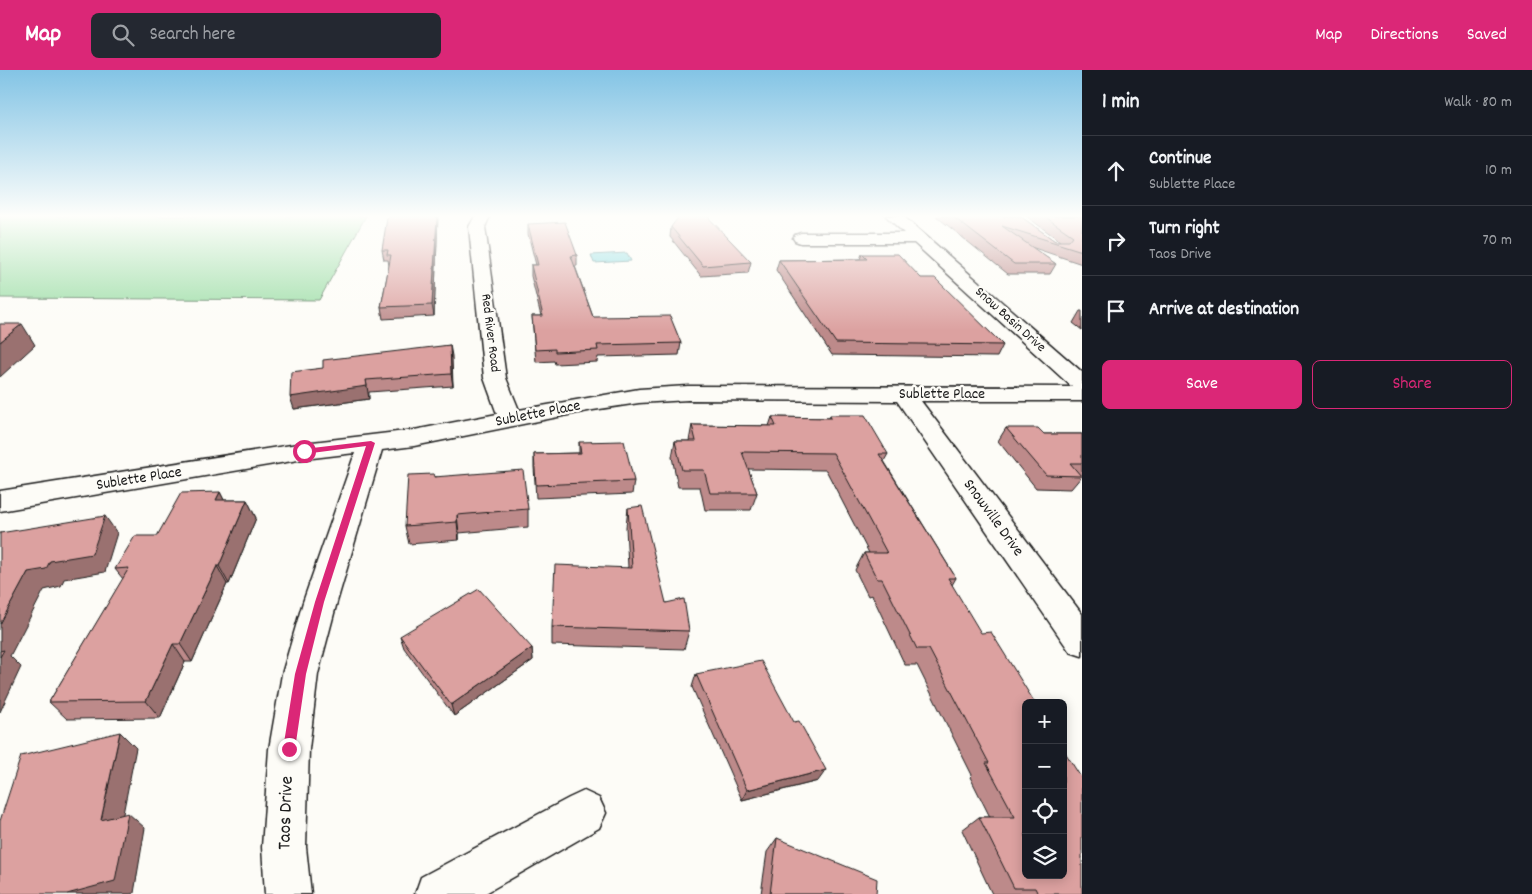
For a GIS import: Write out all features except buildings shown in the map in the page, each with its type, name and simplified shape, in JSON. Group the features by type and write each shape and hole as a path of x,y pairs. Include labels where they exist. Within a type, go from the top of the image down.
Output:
{"street":[{"name":"Red River Road","path":"480,254 495,378 512,419"},
{"name":"Snow Basin Drive","path":"936,254 1082,384"},
{"name":"Sublette Place","path":"0,501 304,451 414,438 593,403 668,394 1082,394"},
{"name":"Snowville Drive","path":"904,394 1082,641"},
{"name":"Taos Drive","path":"288,894 284,847 289,749 300,674 320,602 371,443"},
{"path":"438,894 584,813"}],"green space":[{"path":"0,254 344,254 319,300 0,298"}],"water":[{"path":"628,254 631,261 594,263 591,255"}],"route":[{"path":"289,749 300,674 358,478 371,443 304,451"}]}
